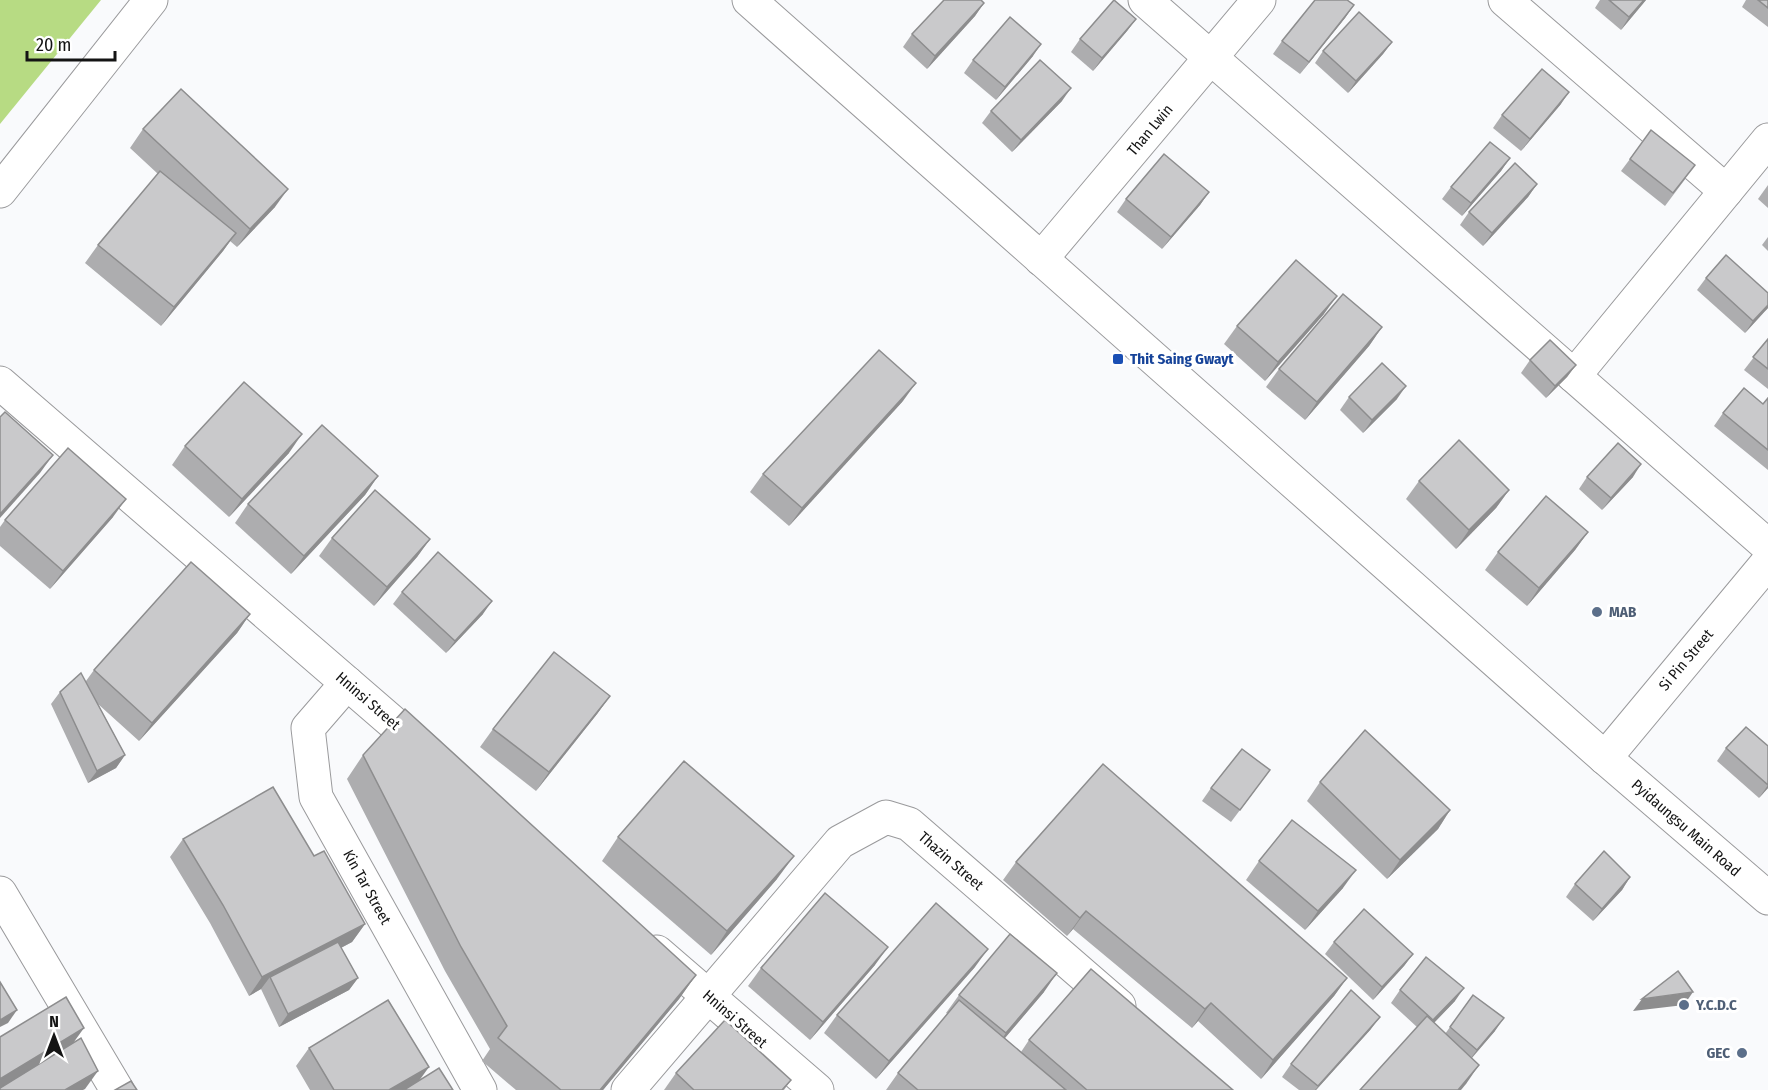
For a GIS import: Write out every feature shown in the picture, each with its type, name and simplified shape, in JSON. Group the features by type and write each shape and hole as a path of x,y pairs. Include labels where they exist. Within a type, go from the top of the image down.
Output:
{"street":[{"path":"0,191 152,0"},
{"name":"Pyidaungsu Main Road","path":"749,0 1605,758 1768,898"},
{"path":"1144,0 1768,546"},
{"name":"Than Lwin","path":"1041,259 1259,0"},
{"path":"1505,0 1726,191"},
{"path":"1574,376 1768,140"},
{"name":"Hninsi Street","path":"0,383 446,769"},
{"name":"Si Pin Street","path":"1605,758 1768,562"},
{"name":"Kin Tar Street","path":"347,683 308,728 316,797 480,1090"},
{"name":"Thazin Street","path":"628,1090 840,842 886,817 909,824 1143,1028"},
{"path":"0,893 117,1090"},
{"name":"Hninsi Street","path":"636,933 817,1090"}],"green space":[{"path":"0,0 101,0 0,124"}],"building":[{"path":"944,0 981,0 984,3 935,56 912,34"},
{"path":"1114,0 1136,19 1102,58 1080,39"},
{"path":"1315,0 1347,0 1354,5 1309,62 1282,41"},
{"path":"1609,0 1644,0 1629,17"},
{"path":"1758,0 1768,0 1768,8"},
{"path":"1359,12 1392,42 1356,81 1323,51"},
{"path":"1010,17 1041,44 1005,87 973,60"},
{"path":"1040,60 1071,88 1021,140 991,111"},
{"path":"1542,69 1569,92 1530,139 1502,115"},
{"path":"181,89 288,189 250,229 143,129"},
{"path":"1651,130 1695,165 1673,193 1630,159"},
{"path":"1490,142 1510,158 1471,203 1451,187"},
{"path":"1164,154 1209,192 1171,237 1126,199"},
{"path":"1515,163 1537,184 1492,233 1469,212"},
{"path":"160,171 236,233 174,307 98,245"},
{"path":"1726,255 1768,293 1768,305 1753,321 1706,278"},
{"path":"1296,260 1337,296 1278,362 1237,326"},
{"path":"1343,294 1382,327 1317,402 1279,369"},
{"path":"1768,339 1768,369 1753,357"},
{"path":"1550,340 1576,365 1555,386 1530,360"},
{"path":"879,350 916,383 802,508 763,474"},
{"path":"1382,363 1406,386 1372,420 1349,397"},
{"path":"244,382 302,434 242,499 185,446"},
{"path":"1744,388 1763,404 1768,398 1768,450 1723,413"},
{"path":"5,412 53,455 0,514 0,417"},
{"path":"322,425 378,476 304,556 248,504"},
{"path":"1459,440 1509,490 1469,530 1419,481"},
{"path":"1618,443 1641,464 1611,498 1587,477"},
{"path":"68,448 126,499 63,571 5,520"},
{"path":"375,490 430,539 387,587 332,538"},
{"path":"1546,496 1588,532 1539,588 1498,552"},
{"path":"438,552 492,601 455,641 402,592"},
{"path":"191,562 250,614 152,723 94,670"},
{"path":"554,652 610,696 549,772 493,729"},
{"path":"81,673 125,755 97,771 60,692"},
{"path":"405,709 696,975 600,1090 561,1090 498,1038 507,1026 461,947 363,755"},
{"path":"1746,727 1768,746 1768,785 1726,748"},
{"path":"1365,730 1450,810 1400,860 1320,782"},
{"path":"1242,749 1270,770 1240,810 1211,788"},
{"path":"684,761 794,856 727,931 618,837"},
{"path":"1103,764 1347,978 1273,1060 1211,1003 1205,1009 1086,911 1080,918 1016,862"},
{"path":"273,787 314,856 324,851 365,924 262,977 223,905 183,839"},
{"path":"1292,820 1356,870 1318,911 1259,861"},
{"path":"1604,851 1630,877 1602,909 1575,884"},
{"path":"825,893 888,947 823,1022 761,968"},
{"path":"936,903 988,949 889,1061 837,1015"},
{"path":"1364,909 1413,954 1382,987 1334,942"},
{"path":"1010,934 1057,973 1006,1033 959,995"},
{"path":"338,942 358,978 288,1014 270,977"},
{"path":"1426,957 1464,988 1433,1020 1400,990"},
{"path":"1091,969 1233,1090 1087,1090 1029,1040"},
{"path":"1678,971 1693,992 1642,999"},
{"path":"0,982 17,1010 0,1020"},
{"path":"1351,990 1380,1017 1318,1086 1291,1064"},
{"path":"1473,995 1504,1018 1477,1050 1450,1027"},
{"path":"66,997 84,1028 0,1079 0,1037"},
{"path":"388,1000 429,1067 389,1090 334,1090 309,1048"},
{"path":"959,1000 1066,1090 918,1090 898,1073"},
{"path":"1427,1016 1479,1065 1458,1090 1360,1090"},
{"path":"725,1020 791,1080 782,1090 694,1090 676,1073"},
{"path":"81,1038 98,1071 65,1090 0,1090 0,1088"},
{"path":"439,1068 453,1090 404,1090"},
{"path":"131,1081 137,1090 115,1090"}],"place":[{"name":"Thit Saing Gwayt","path":"1118,359"},
{"name":"MAB","path":"1597,612"},
{"name":"Y.C.D.C","path":"1684,1005"},
{"name":"GEC","path":"1742,1053"}]}
